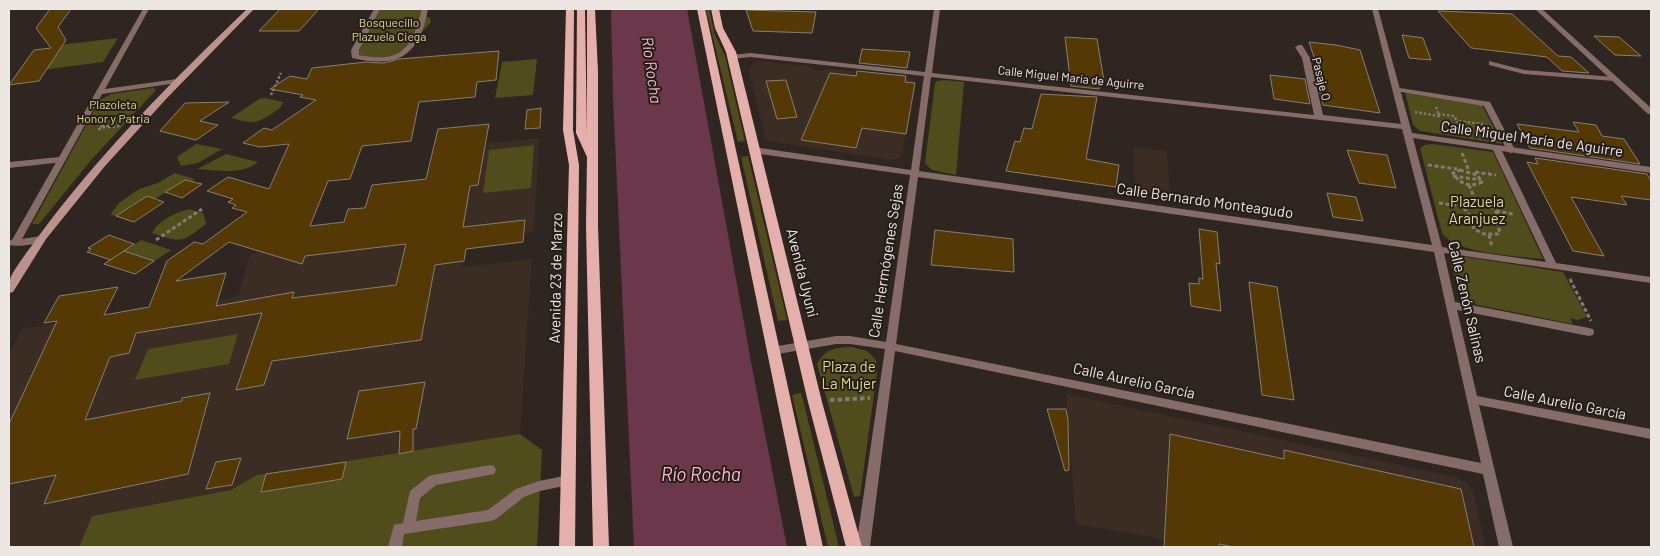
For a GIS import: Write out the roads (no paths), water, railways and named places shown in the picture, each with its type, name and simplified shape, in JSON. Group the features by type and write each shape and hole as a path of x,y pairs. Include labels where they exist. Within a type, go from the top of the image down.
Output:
{"main road":[{"name":"Avenida 23 de Marzo","path":"568,547 574,164 568,130 570,9"},
{"path":"581,9 581,134 593,160"},
{"path":"592,9 592,226 601,547"},
{"path":"701,9 815,547"},
{"name":"Avenida Uyuni","path":"715,9 719,28 732,55 801,346 854,547"},
{"path":"722,9 729,34 732,55"}],"street":[{"path":"12,243 146,9"},
{"path":"9,290 41,239 116,146 177,81 251,9"},
{"path":"377,9 355,50 355,56 365,59 394,56 411,48 415,42 425,9"},
{"name":"Calle Hermógenes Sejas","path":"863,547 889,346 937,9"},
{"name":"Calle Zenón Salinas","path":"1375,9 1452,305 1506,547"},
{"path":"1538,9 1651,112"},
{"name":"Pasaje O","path":"1299,47 1306,58 1319,117"},
{"name":"Calle Miguel María de Aguirre","path":"732,55 750,55 1319,117 1511,150 1651,170"},
{"path":"1492,63 1524,72 1614,78"},
{"path":"98,92 177,81"},
{"path":"1396,89 1487,104 1511,150"},
{"path":"1496,147 1552,266"},
{"name":"Calle Bernardo Monteagudo","path":"754,150 1651,280"},
{"path":"9,165 60,160"},
{"path":"12,243 41,239"},
{"path":"1452,305 1589,332"},
{"name":"Calle Aurelio García","path":"772,351 836,340 850,340 889,346 1488,470"},
{"name":"Calle Aurelio García","path":"1474,400 1651,434"},
{"path":"410,527 414,494 433,480 490,470"},
{"path":"395,547 398,529 491,514 520,493 540,486 569,480"}],"water":[{"name":"Río Rocha","path":"611,9 687,9 752,367 787,547 634,547 613,98"}],"park label":[{"name":"Bosquecillo Plazuela Ciega","path":"389,30"},
{"name":"Plazoleta Honor y Patria","path":"113,112"},
{"name":"Plazuela Aranjuez","path":"1477,210"},
{"name":"Plaza de La Mujer","path":"849,376"}]}
